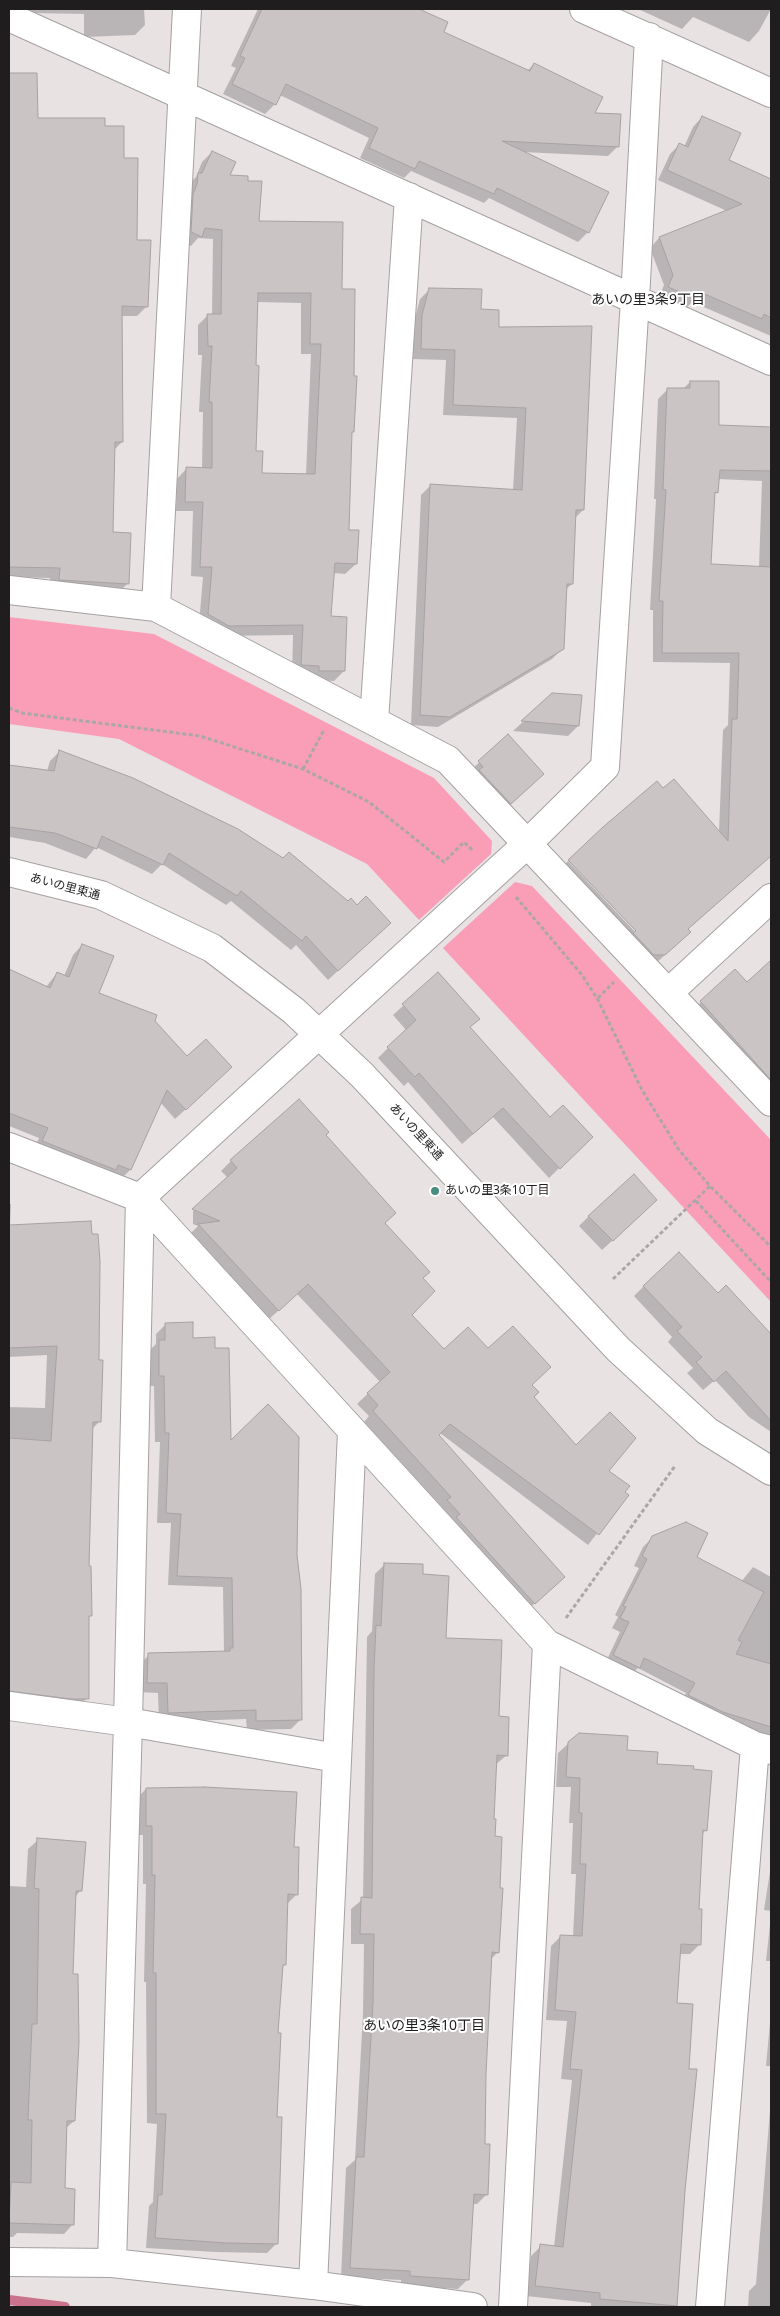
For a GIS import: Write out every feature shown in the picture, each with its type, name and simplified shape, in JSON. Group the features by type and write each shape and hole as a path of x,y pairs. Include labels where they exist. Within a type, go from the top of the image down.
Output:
{"street":[{"path":"156,607 187,9"},
{"path":"584,9 771,93"},
{"path":"9,17 771,361"},
{"path":"112,2263 128,1722 140,1198 527,844 605,767 635,300 649,37"},
{"path":"374,721 409,197"},
{"path":"9,590 156,607 448,760 771,1102"},
{"name":"あいの里東通","path":"9,872 101,895 212,948 294,1011 362,1075 618,1349 708,1431 771,1471"},
{"path":"668,992 771,898"},
{"path":"9,1147 140,1198 547,1644 763,1749 710,2307"},
{"path":"313,2285 352,1432"},
{"path":"513,2307 547,1644"},
{"path":"9,1706 128,1722 337,1758"},
{"path":"9,2262 112,2263 313,2285 473,2307"}],"path":[{"path":"303,769 339,703"},
{"path":"9,708 31,714 200,736 303,769 369,802 444,862 464,842 495,873 582,975 597,998 642,1090 680,1150 710,1186 771,1247"},
{"path":"597,998 618,978"},
{"path":"613,1278 710,1186"},
{"path":"696,1201 771,1282"},
{"path":"547,1644 675,1466"}],"shaded area":[{"path":"9,617 154,634 434,778 492,841 491,854 419,920 367,864 119,739 9,724"},
{"path":"515,882 532,886 771,1140 771,1302 443,948"}],"building":[{"path":"262,9 419,9 448,22 444,32 530,71 534,63 603,97 595,113 621,114 619,147 502,141 609,192 589,233 497,188 494,194 419,161 415,169 369,148 378,128 286,84 276,105 232,84 245,58 240,56"},
{"path":"9,73 37,73 38,118 105,118 105,126 124,126 124,158 138,158 137,240 151,240 148,307 122,306 123,442 115,442 113,532 131,533 129,584 59,580 60,568 9,567"},
{"path":"702,116 741,133 729,160 771,179 771,318 764,314 762,319 700,292 697,299 668,287 673,275 659,237 742,204 667,170 679,143 688,147"},
{"path":"212,151 236,162 230,175 248,176 248,181 262,181 259,221 343,222 342,289 355,289 354,376 357,376 354,432 352,432 349,530 359,530 357,564 335,563 331,616 347,617 345,671 319,671 319,666 301,665 303,625 229,626 208,614 212,567 200,567 203,502 185,502 186,467 212,468 212,402 209,402 212,346 208,346 207,314 221,314 222,230 205,228 202,237 191,232 193,194 197,184 198,173 202,173","holes":["258,293 311,293 310,344 321,344 315,474 262,473 263,451 256,451 259,366 256,365"]},
{"path":"429,288 482,289 481,309 499,310 499,327 592,326 584,510 576,510 573,584 567,584 564,649 450,717 420,715 430,484 522,490 526,408 453,405 455,350 421,349 422,315"},
{"path":"690,381 719,381 719,425 771,427 771,471 720,470 718,493 715,492 711,564 771,567 771,856 688,929 691,932 665,955 654,955 633,933 636,931 568,860 657,781 663,788 674,779 728,841 732,719 737,719 739,653 662,653 663,601 659,601 666,490 663,489 667,388 690,388"},
{"path":"552,693 582,695 579,726 521,721"},
{"path":"508,734 544,774 511,804 479,770 483,767 478,761"},
{"path":"59,750 133,778 238,829 283,858 289,852 348,901 351,898 357,905 366,896 391,923 338,971 306,936 302,941 241,891 237,896 169,853 163,865 102,836 97,849 55,833 9,827 9,765 54,771"},
{"path":"82,944 114,956 99,993 157,1015 155,1021 187,1056 206,1039 232,1067 186,1110 167,1090 131,1170 118,1165 116,1170 42,1141 48,1128 9,1113 9,969 50,988 57,972 69,977"},
{"path":"771,960 771,1080 700,1001 735,969 747,982"},
{"path":"438,972 480,1019 470,1027 550,1117 563,1105 593,1137 560,1169 503,1108 473,1134 419,1073 415,1077 387,1047 416,1020 402,1004"},
{"path":"299,1099 329,1132 326,1135 396,1213 385,1223 430,1272 423,1278 435,1291 412,1315 444,1349 468,1327 488,1348 513,1326 551,1367 532,1385 539,1392 534,1397 576,1445 610,1412 636,1438 609,1471 630,1486 625,1492 629,1495 599,1535 450,1424 439,1435 565,1577 535,1604 456,1517 460,1514 447,1500 451,1497 373,1411 378,1405 367,1393 390,1372 308,1284 279,1311 198,1224 220,1221 192,1209 237,1168 230,1160"},
{"path":"634,1174 657,1200 613,1241 588,1216"},
{"path":"91,1221 92,1234 98,1234 100,1261 99,1360 103,1360 101,1422 93,1422 89,1566 91,1566 92,1616 89,1616 89,1699 71,1699 9,1691 9,1438 51,1441 57,1346 9,1348 9,1225"},
{"path":"679,1252 718,1293 726,1285 771,1334 771,1421 726,1371 714,1382 696,1362 702,1357 677,1331 682,1327 643,1286"},
{"path":"193,1322 193,1338 215,1337 215,1348 229,1348 231,1440 268,1404 299,1437 297,1555 301,1589 302,1720 256,1721 256,1710 168,1713 167,1683 147,1683 148,1653 230,1651 230,1648 233,1648 232,1578 177,1576 181,1514 166,1513 169,1433 165,1433 164,1376 159,1376 159,1340 165,1340 165,1323"},
{"path":"686,1522 708,1533 697,1557 764,1592 738,1640 742,1642 736,1654 771,1664 771,1727 723,1712 688,1695 695,1683 644,1658 640,1668 613,1655 629,1622 620,1618 626,1607 623,1606 647,1559 642,1556 652,1536"},
{"path":"384,1563 423,1564 423,1574 449,1576 446,1638 502,1640 499,1716 509,1717 508,1756 497,1755 494,1819 496,1819 495,1836 502,1837 500,1888 503,1888 499,1953 492,1952 486,2074 485,2144 490,2144 488,2195 474,2194 469,2280 410,2276 410,2271 350,2268 356,2157 364,2157 373,2002 374,1934 360,1934 361,1897 372,1898 374,1669 376,1625 381,1626"},
{"path":"579,1733 628,1736 627,1750 658,1752 657,1764 694,1766 693,1769 712,1771 707,1831 703,1830 699,1909 702,1909 701,1945 681,1944 677,2003 693,2004 689,2069 697,2069 685,2191 677,2306 600,2299 600,2293 535,2286 540,2244 563,2247 582,2070 570,2069 576,2012 555,2010 560,1935 582,1936 586,1864 580,1864 582,1813 579,1813 580,1778 566,1777 568,1742"},
{"path":"204,1787 297,1792 294,1847 299,1847 298,1895 288,1894 286,1965 283,1965 278,2033 281,2033 277,2117 282,2117 278,2244 226,2243 155,2238 158,2195 162,2195 166,2114 156,2114 156,1973 153,1973 155,1875 152,1875 152,1826 146,1826 146,1788"},
{"path":"37,1838 86,1842 82,1891 76,1891 73,1974 78,1974 79,2042 75,2121 67,2121 65,2188 75,2189 74,2225 9,2223 11,2182 31,2183 32,2120 28,2120 32,2024 37,2024 39,1889 34,1888"}],"waterway":[{"path":"9,2300 65,2307"}],"place":[{"name":"あいの里3条10丁目","path":"435,1191"}],"district":[{"name":"あいの里3条9丁目","path":"648,300"},
{"name":"あいの里3条10丁目","path":"424,2026"}]}
